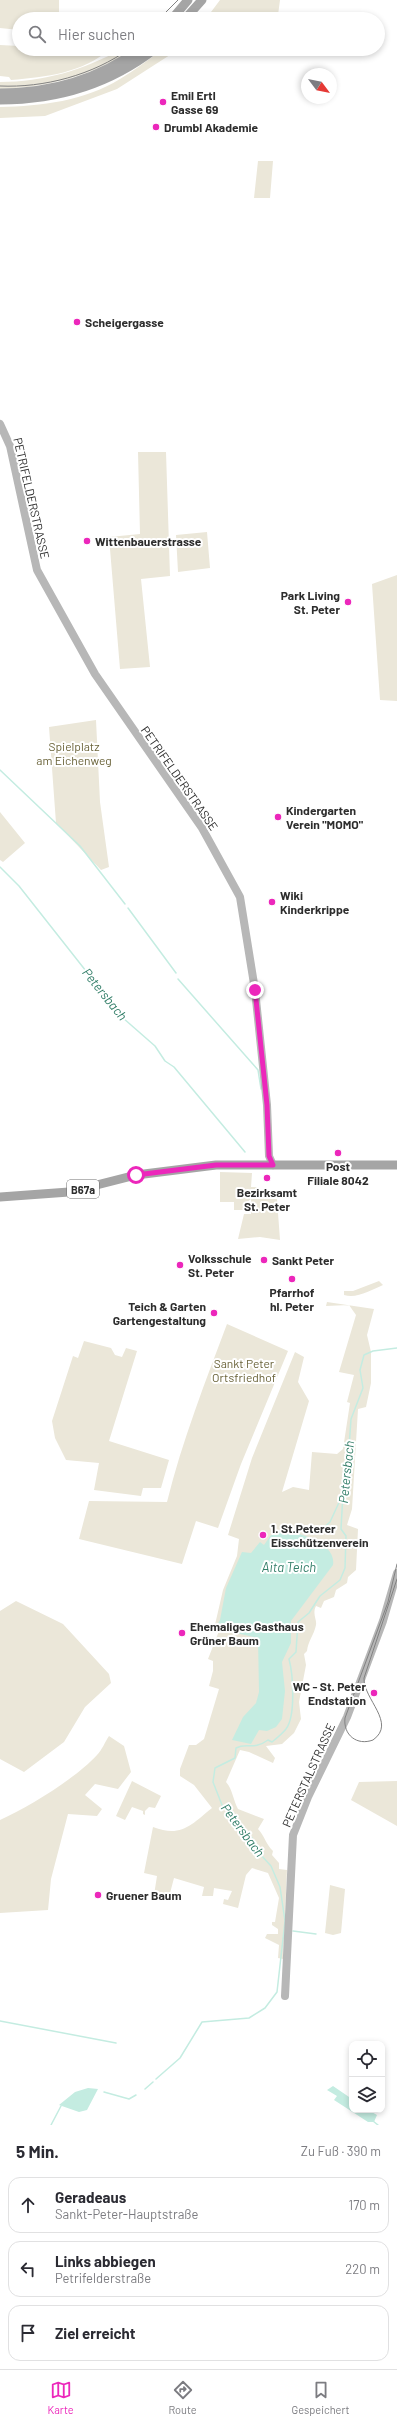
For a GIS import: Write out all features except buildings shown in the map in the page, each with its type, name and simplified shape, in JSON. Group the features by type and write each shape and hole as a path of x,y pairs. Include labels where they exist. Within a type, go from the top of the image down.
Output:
{"main road":[{"path":"178,12 188,0"},
{"path":"191,12 202,0"},
{"path":"0,93 26,92 74,83 113,66 129,56"},
{"path":"0,100 44,98 67,93 125,69 144,56"},
{"name":"PETRIFELDERSTRASSE","path":"0,424 10,446 37,570 95,674 202,828 240,897 255,990 267,1105 269,1156 273,1165"},
{"name":"B67a","path":"0,1198 69,1192 136,1175 216,1165 397,1165"},
{"name":"PETERSTALSTRASSE","path":"285,1996 294,1835 308,1797 347,1717 383,1621 397,1573"}],"green space":[{"path":"0,0 59,0 59,12 12,12 12,29 0,28"},
{"path":"220,0 280,0 278,12 211,12"},
{"path":"0,45 12,46 12,56 100,56 88,64 76,69 51,75 11,80 9,77 0,76"},
{"path":"107,56 121,56 86,73 53,83 0,89 0,82 32,80 48,77 78,69"},
{"path":"153,56 168,56 117,89 45,116 0,118 0,107 47,104 92,93 131,72"},
{"path":"258,161 273,161 270,198 254,198"},
{"path":"138,452 166,452 170,576 141,579 150,667 120,669 109,537 140,534"},
{"path":"207,532 210,568 178,572 176,535"},
{"path":"397,575 397,701 380,700 372,584"},
{"name":"Spielplatz am Eichenweg","path":"96,720 100,802 109,867 101,870 56,823 49,727"},
{"path":"0,812 25,843 3,862 0,860"},
{"path":"220,1172 252,1173 251,1187 257,1187 256,1198 277,1199 280,1240 260,1237 238,1239 244,1214 251,1214 251,1199 246,1203 246,1210 234,1210 234,1202 220,1202"},
{"path":"379,1281 383,1285 359,1295 344,1295 344,1291 353,1291"},
{"path":"327,1302 348,1305 326,1306"},
{"path":"349,1305 374,1309 367,1335 371,1352 371,1383 366,1407 358,1409 352,1509 347,1525 358,1529 356,1570 348,1577 347,1583 336,1590 334,1597 324,1601 321,1608 316,1606 316,1625 307,1651 304,1654 306,1665 299,1702 301,1719 294,1733 282,1744 266,1746 275,1758 273,1763 249,1752 240,1750 226,1782 230,1788 238,1809 264,1819 258,1829 273,1851 272,1855 279,1863 279,1869 287,1870 283,1959 278,1958 279,1945 265,1938 267,1934 278,1934 278,1929 272,1925 272,1922 275,1922 279,1898 268,1873 252,1868 246,1875 238,1908 223,1904 224,1899 228,1900 232,1891 214,1888 213,1896 202,1896 204,1887 174,1878 169,1897 154,1895 157,1876 144,1873 153,1827 171,1831 185,1828 198,1820 212,1808 194,1785 180,1776 180,1769 189,1745 196,1745 204,1739 219,1689 209,1686 213,1671 213,1661 208,1659 219,1631 214,1629 223,1590 237,1556 239,1539 228,1535 252,1458 295,1352 304,1357 298,1382 309,1401 282,1492 293,1487 309,1490 312,1452 337,1454 343,1449 350,1403 347,1402 354,1375 339,1372 356,1315"},
{"name":"Sankt Peter Ortsfriedhof","path":"227,1324 288,1351 241,1464 218,1528 196,1521 182,1564 79,1539 89,1501 167,1502 187,1434"},
{"path":"84,1341 111,1348 115,1355 122,1357 126,1348 137,1351 109,1441 169,1460 161,1488 143,1488 141,1496 94,1490 99,1463 66,1460 55,1438 52,1421 73,1356 78,1358"},
{"path":"16,1601 63,1624 109,1674 111,1683 85,1707 64,1742 24,1772 0,1759 0,1611"},
{"path":"109,1736 124,1746 131,1772 118,1789 95,1784 85,1795 102,1809 97,1816 68,1814 51,1879 48,1910 0,1913 0,1820 38,1800 77,1773 99,1753"},
{"path":"132,1781 161,1796 155,1808 149,1807 145,1811 145,1815 143,1814 143,1811 132,1807 125,1820 116,1816"},
{"path":"397,1781 397,1826 351,1800 359,1782"},
{"path":"330,1885 345,1889 341,1933 333,1935 325,1933"}],"water":[{"name":"Aita Teich","path":"281,1530 305,1536 322,1544 329,1550 333,1557 333,1565 291,1621 291,1643 282,1662 285,1691 282,1719 276,1727 267,1731 259,1730 251,1744 232,1740 243,1717 256,1703 259,1692 258,1638 227,1631 217,1625 220,1620 226,1588 242,1552 251,1553 260,1542 264,1545 271,1535 277,1535"},
{"path":"333,2086 349,2097 349,2110 334,2100 337,2096 327,2090"},
{"path":"88,2088 98,2089 87,2110 79,2112 59,2105 75,2092"},
{"path":"354,2113 373,2113 377,2115 374,2122 368,2122"}],"waterway":[{"path":"0,770 80,846 125,904"},
{"name":"Petersbach","path":"0,867 19,886 123,1018 155,1046 165,1061 174,1067 245,1152"},
{"path":"128,908 176,973"},
{"path":"178,979 258,1070 261,1089"},
{"name":"Petersbach","path":"156,2079 180,2058 202,2022 249,2018 265,2008 277,1992 285,1921 280,1887 271,1866 261,1855 252,1838 222,1805 213,1782 215,1768 235,1758 236,1748 240,1746 254,1746 268,1740 272,1742 286,1729 289,1723 293,1695 292,1674 289,1659 296,1652 298,1622 309,1613 320,1596 340,1580 345,1568 346,1536 341,1529 344,1475 348,1462 351,1419 363,1388 360,1370 364,1355 373,1351 397,1348"},
{"path":"319,1532 330,1522 342,1496"},
{"path":"293,1931 316,1934"},
{"path":"0,2021 116,2043"},
{"name":"Petersbach","path":"145,2089 153,2082"},
{"name":"Petersbach","path":"104,2092 129,2099 136,2095"},
{"name":"Petersbach","path":"51,2125 61,2106"},
{"path":"373,2121 378,2125"}],"tram line":[{"path":"166,12 178,0"},
{"path":"0,86 34,85 68,78 100,66 118,56"},
{"path":"397,1564 388,1602 345,1718 346,1729 352,1738 357,1740 373,1740 379,1733 382,1726 377,1710 368,1694 364,1678 397,1579"}],"place":[{"name":"Emil Ertl Gasse 69","path":"163,102"},
{"name":"Drumbl Akademie","path":"156,127"},
{"name":"Scheigergasse","path":"77,322"},
{"name":"Wittenbauerstrasse","path":"87,541"},
{"name":"Park Living St. Peter","path":"348,602"},
{"name":"Kindergarten Verein \"MOMO\"","path":"278,817"},
{"name":"Wiki Kinderkrippe","path":"272,902"},
{"name":"Post Filiale 8042","path":"338,1153"},
{"name":"Bezirksamt St. Peter","path":"267,1178"},
{"name":"Sankt Peter","path":"264,1260"},
{"name":"Volksschule St. Peter","path":"180,1265"},
{"name":"Pfarrhof hl. Peter","path":"292,1279"},
{"name":"Teich & Garten Gartengestaltung","path":"214,1313"},
{"name":"1. St.Peterer Eisschützenverein","path":"263,1535"},
{"name":"Ehemaliges Gasthaus Grüner Baum","path":"182,1633"},
{"name":"WC - St. Peter Endstation","path":"374,1693"},
{"name":"Gruener Baum","path":"98,1895"}],"route":[{"path":"136,1175 216,1165 273,1165 269,1156 267,1105 255,990"}]}
